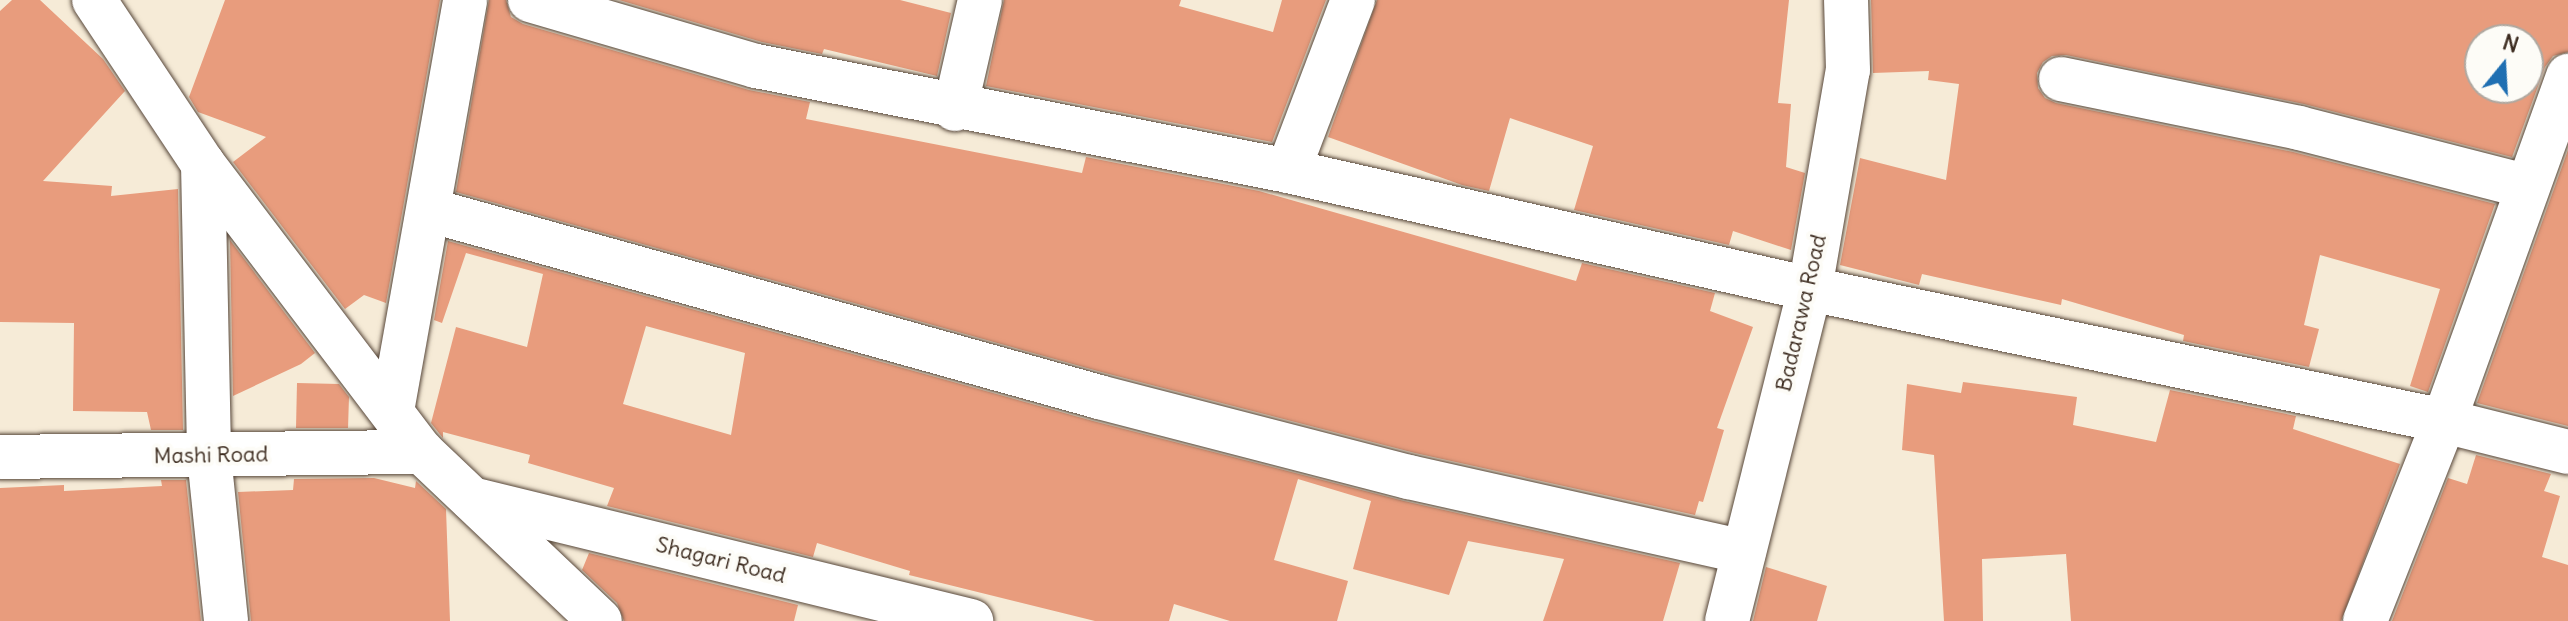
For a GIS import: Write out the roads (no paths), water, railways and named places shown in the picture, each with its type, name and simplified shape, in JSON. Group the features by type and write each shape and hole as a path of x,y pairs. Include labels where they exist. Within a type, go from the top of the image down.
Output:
{"street":[{"path":"94,0 203,164 422,452 600,621"},
{"path":"392,411 465,0"},
{"path":"530,0 756,66 955,109 1288,171 1810,289 2444,421 2568,452"},
{"path":"955,109 980,0"},
{"path":"1288,171 1353,0"},
{"name":"Badarawa Road","path":"1727,621 1810,289 1848,70 1846,0"},
{"path":"2365,621 2444,421 2568,76"},
{"path":"2061,79 2299,128 2528,187"},
{"path":"203,164 209,456 226,621"},
{"path":"429,210 1099,397 1409,477 1744,552"},
{"name":"Mashi Road","path":"0,457 422,452"},
{"name":"Shagari Road","path":"470,499 971,621"}]}
